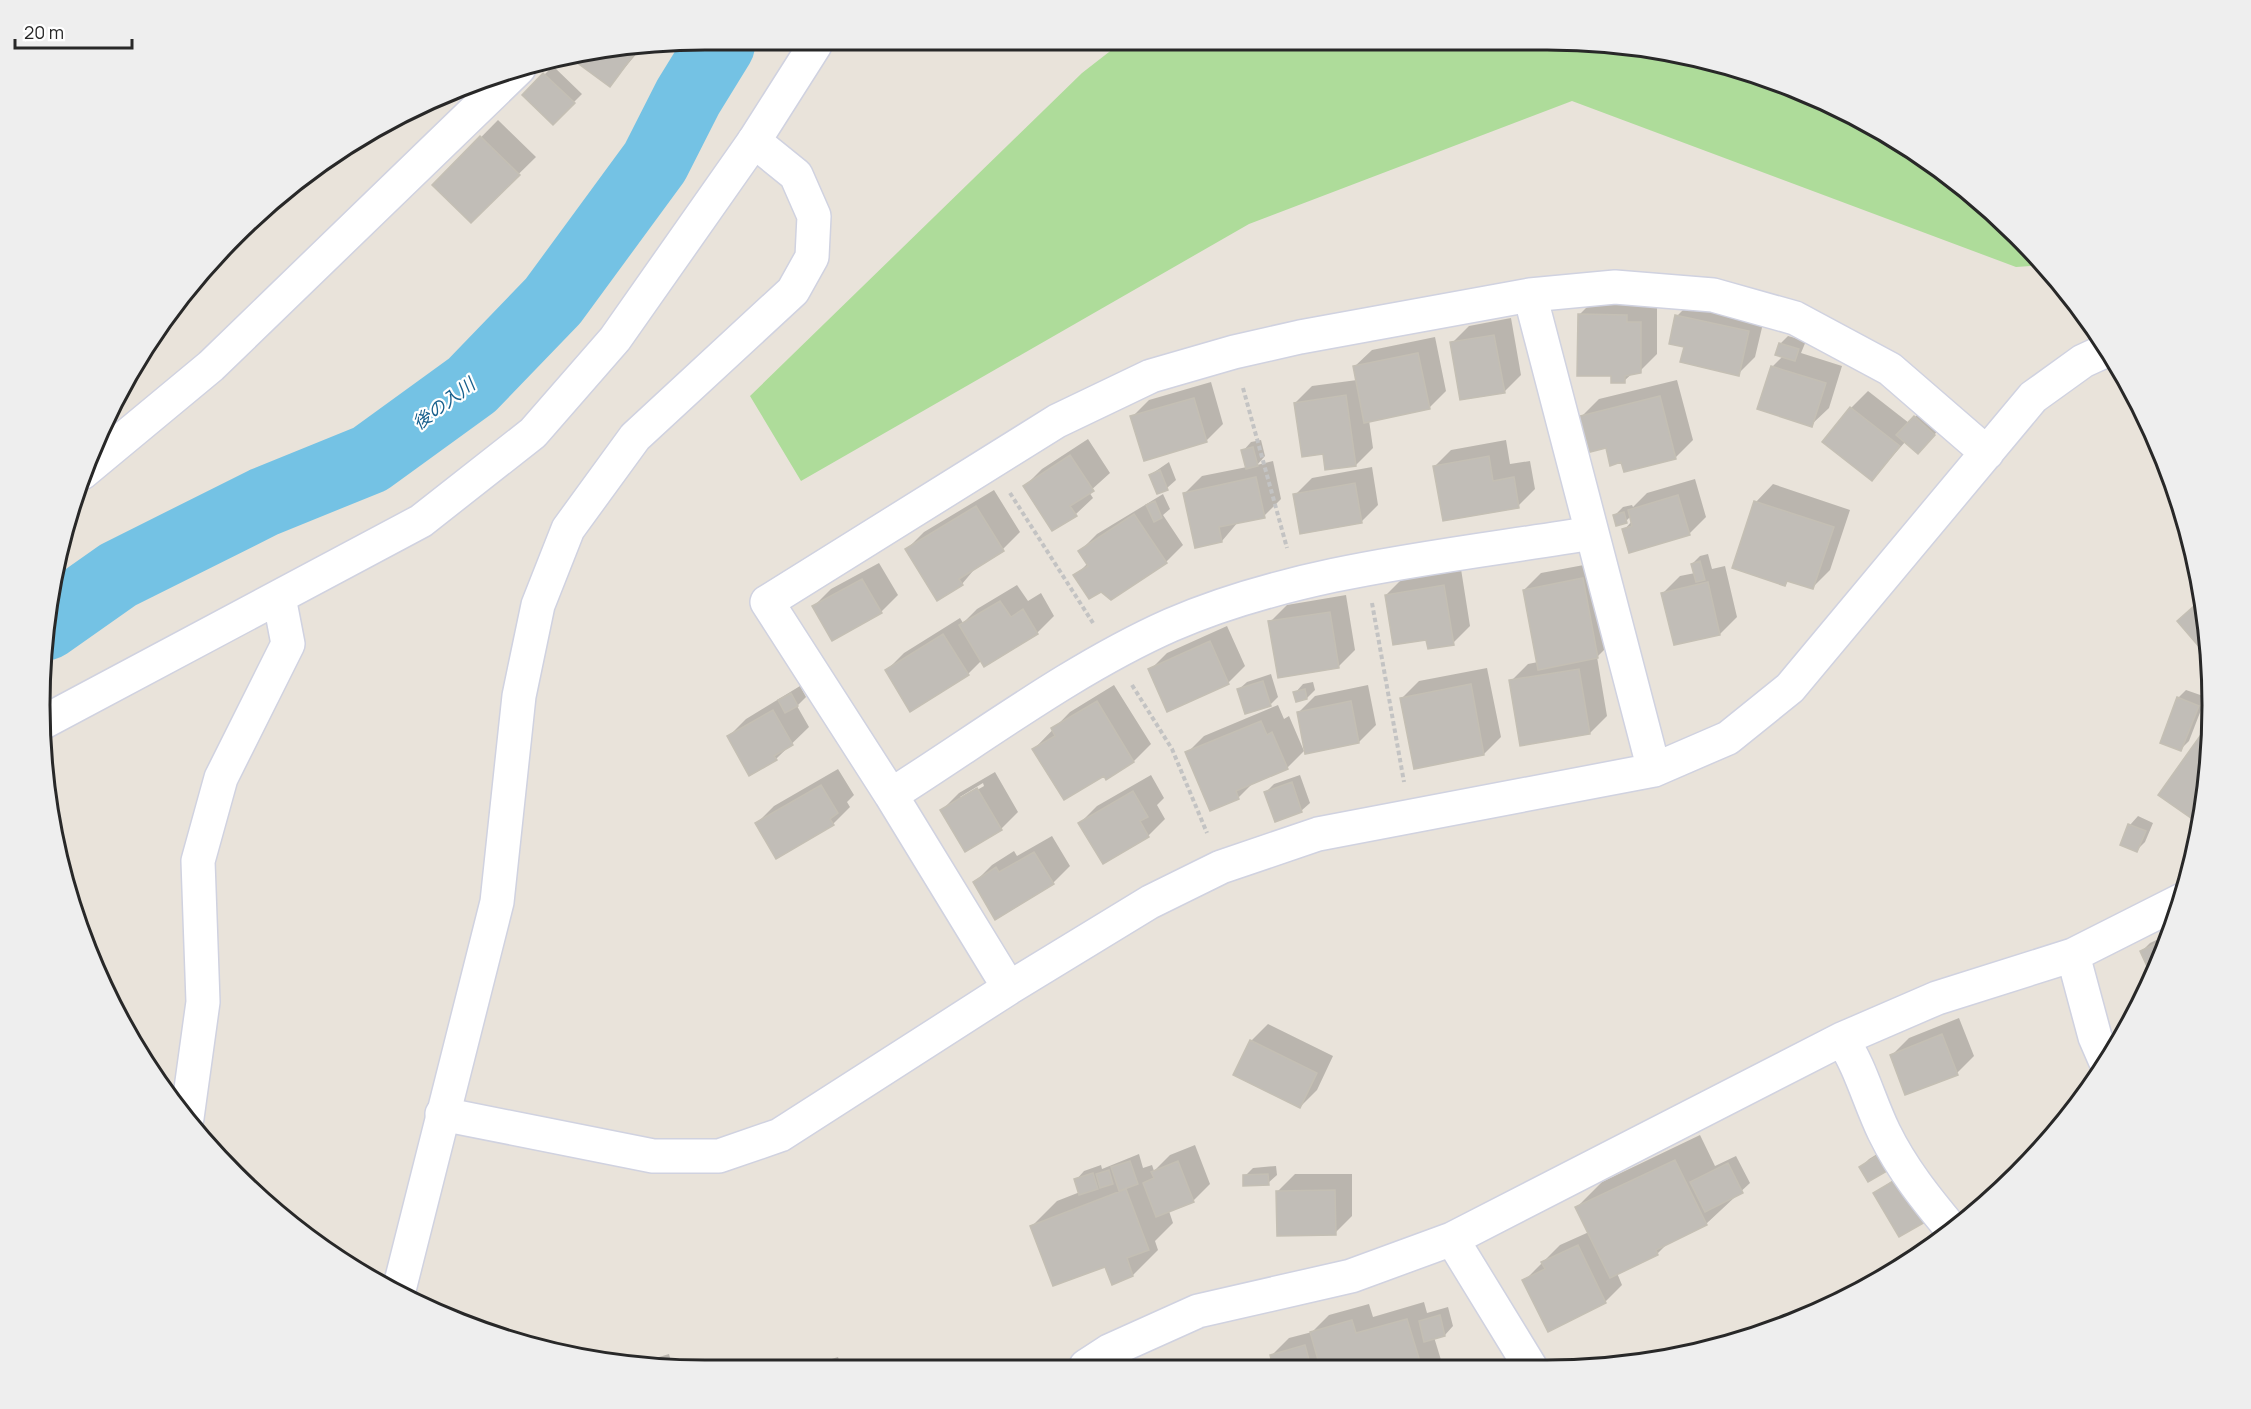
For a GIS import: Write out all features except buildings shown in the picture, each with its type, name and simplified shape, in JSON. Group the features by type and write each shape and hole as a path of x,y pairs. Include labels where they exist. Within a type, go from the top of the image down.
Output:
{"street":[{"path":"50,719 421,521 533,433 615,339 754,141 812,50"},
{"path":"96,461 211,366 506,80"},
{"path":"400,1284 497,902 519,696 538,604 568,529 635,437 793,291 812,257 814,216 796,175 754,141"},
{"path":"1009,988 891,795 767,602 1057,421 1151,376 1234,352 1530,294 1615,287 1713,294 1795,318 1890,369 1987,453"},
{"path":"1530,294 1654,770"},
{"path":"442,1114 653,1156 719,1156 780,1135 1009,988 1150,902 1221,867 1318,834 1654,770 1728,738 1790,687 2033,397 2083,361 2099,354"},
{"path":"891,795 1112,653 1172,625 1296,583 1592,533"},
{"path":"188,1107 203,1002 198,861 221,778 288,644 279,597"},
{"path":"1095,1360 1109,1351 1198,1311 1351,1276 1452,1239 1842,1039 1937,998 2073,955 2170,906"},
{"path":"2073,955 2095,1037 2101,1052"},
{"path":"1842,1039 1855,1060 1884,1132 1916,1187 1946,1223"},
{"path":"1452,1239 1526,1360"}],"path":[{"path":"1234,352 1296,583"},
{"path":"1366,570 1410,817"}],"green space":[{"path":"1112,50 1546,50 1632,55 1674,62 1757,84 1797,99 1874,137 1945,185 2010,241 2033,266 2016,267 1572,101 1249,224 801,481 750,396 1082,73"}],"waterway":[{"name":"後の入川","path":"55,619 118,575 264,502 370,459 472,385 553,301 655,162 688,97 717,50"}]}
